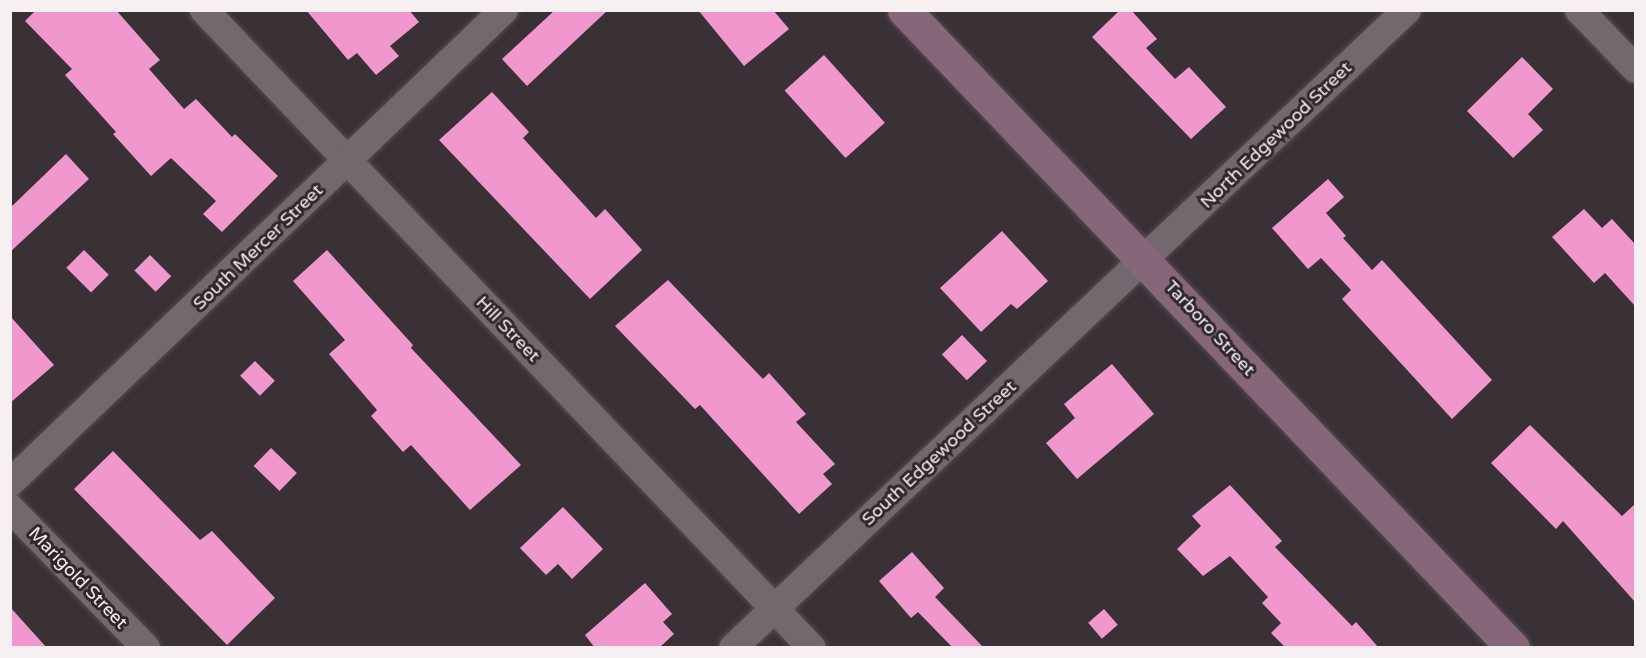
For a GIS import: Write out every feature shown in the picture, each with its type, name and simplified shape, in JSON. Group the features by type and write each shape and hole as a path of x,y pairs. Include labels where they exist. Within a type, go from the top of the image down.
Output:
{"street":[{"name":"Hill Street","path":"204,10 812,648"},
{"name":"South Mercer Street","path":"10,483 504,10"},
{"name":"Tarboro Street","path":"904,10 1145,259 1513,648"},
{"name":"North Edgewood Street","path":"1145,259 1407,10"},
{"path":"1579,10 1635,69"},
{"name":"South Edgewood Street","path":"733,648 1145,259"},
{"name":"Marigold Street","path":"10,508 146,648"}],"building":[{"path":"36,10 116,10 160,60 149,69 184,109 196,99 232,137 235,134 278,176 222,232 203,214 216,201 171,158 151,176 113,134 116,132 65,75 72,69 25,21"},
{"path":"306,10 409,10 419,22 390,46 399,56 376,75 357,53 348,60"},
{"path":"555,10 608,10 527,86 502,59"},
{"path":"698,10 773,10 789,29 744,66"},
{"path":"1120,10 1131,10 1157,39 1146,48 1175,79 1189,67 1226,107 1191,139 1092,37"},
{"path":"824,55 885,123 846,158 785,90"},
{"path":"1522,57 1553,89 1528,114 1543,130 1513,158 1467,111"},
{"path":"492,92 529,132 523,138 596,218 605,209 642,250 590,299 439,140"},
{"path":"66,154 89,179 10,252 10,208"},
{"path":"1328,179 1344,197 1326,213 1346,236 1343,238 1372,270 1382,260 1492,380 1452,419 1342,299 1351,290 1321,258 1308,269 1272,228"},
{"path":"1584,209 1602,228 1612,219 1635,244 1635,306 1605,273 1594,283 1552,237"},
{"path":"1002,231 1048,281 1017,309 1011,304 981,332 940,288"},
{"path":"84,250 109,275 91,292 66,268"},
{"path":"327,250 413,345 411,348 521,465 470,510 411,445 403,452 371,416 377,410 329,354 345,340 293,281"},
{"path":"150,255 171,276 156,292 134,271"},
{"path":"668,280 763,379 769,373 806,414 796,422 835,464 823,474 832,484 799,514 700,405 695,409 615,326"},
{"path":"10,316 54,365 10,403"},
{"path":"962,335 987,361 967,380 942,354"},
{"path":"255,361 275,381 260,396 240,376"},
{"path":"1112,364 1154,414 1077,479 1046,443 1075,418 1064,404"},
{"path":"1530,425 1622,516 1635,504 1635,602 1563,521 1556,529 1491,463"},
{"path":"271,448 297,473 280,491 254,466"},
{"path":"113,451 200,540 212,531 275,598 227,645 74,489"},
{"path":"1230,485 1282,541 1275,547 1352,626 1356,622 1379,648 1286,648 1271,633 1281,623 1262,603 1268,597 1230,556 1203,576 1177,549 1201,526 1192,516"},
{"path":"563,507 603,549 572,579 558,564 546,575 520,548"},
{"path":"912,552 944,588 935,597 984,648 953,648 918,612 911,618 879,581"},
{"path":"645,583 672,614 663,622 674,634 659,648 595,648 585,635"},
{"path":"10,607 47,648 10,648"},
{"path":"1104,609 1118,625 1102,639 1088,623"}]}
